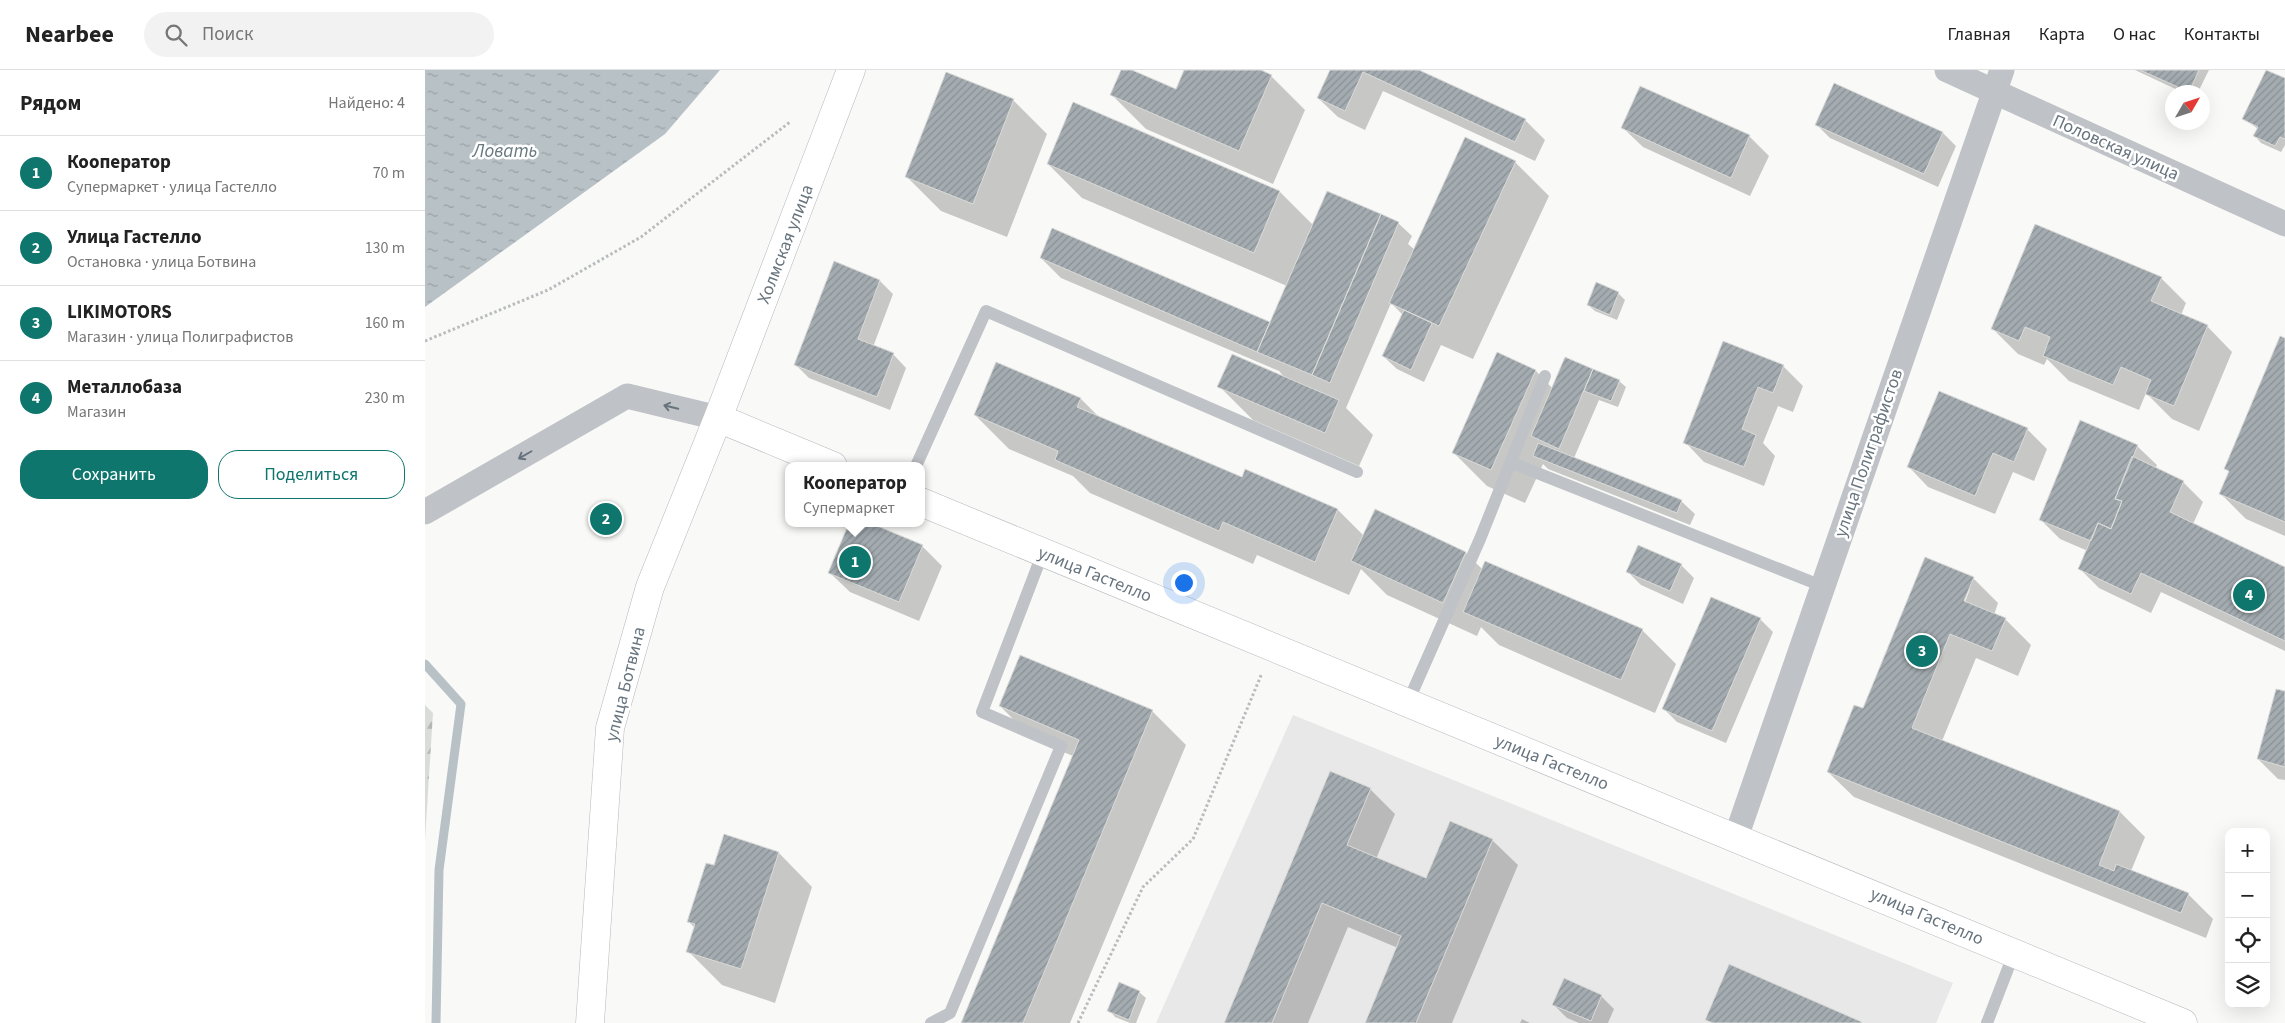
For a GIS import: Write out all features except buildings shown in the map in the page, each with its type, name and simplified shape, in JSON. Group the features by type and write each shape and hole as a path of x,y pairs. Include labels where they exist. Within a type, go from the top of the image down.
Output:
{"main road":[{"name":"Холмская улица","path":"718,418 851,70"},
{"path":"718,418 823,462"},
{"name":"улица Ботвина","path":"590,1023 610,728 650,587 718,418"},
{"name":"улица Гастелло","path":"925,504 2183,1023"}],"street":[{"name":"Половская улица","path":"1947,70 1997,81 2285,224"},
{"name":"улица Полиграфистов","path":"1735,837 1997,81"},
{"path":"425,512 627,396 718,418"}],"lane":[{"path":"918,462 986,311 1357,472"},
{"path":"1408,702 1512,463 1545,376"},
{"path":"1512,463 1822,586"},
{"path":"931,1023 950,1013 1061,746 982,712 1043,552"},
{"path":"1987,1023 2014,952"}],"path":[{"path":"425,341 548,290 641,237 790,122"},
{"path":"1078,1023 1143,887 1193,839 1273,647"}],"shaded area":[{"path":"1293,715 1953,983 1936,1023 1156,1023"}],"green space":[{"path":"425,705 433,713 425,840"}],"water":[{"name":"Ловать","path":"425,70 720,70 665,134 425,307"}],"waterway":[{"path":"425,664 461,704 439,870 436,1023"}],"place":[{"name":"Улица Гастелло","path":"606,519"},
{"name":"Кооператор","path":"855,562"},
{"name":"Металлобаза","path":"2249,595"},
{"name":"LIKIMOTORS","path":"1922,651"}]}
